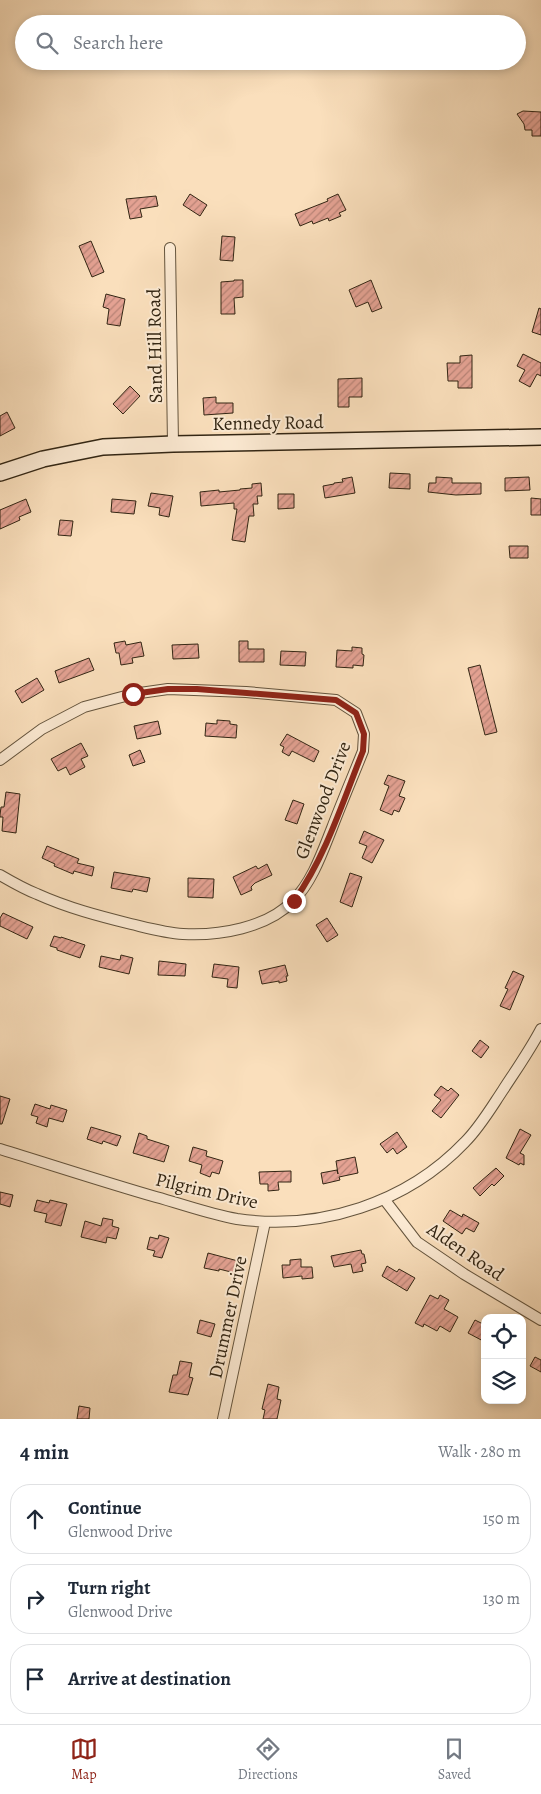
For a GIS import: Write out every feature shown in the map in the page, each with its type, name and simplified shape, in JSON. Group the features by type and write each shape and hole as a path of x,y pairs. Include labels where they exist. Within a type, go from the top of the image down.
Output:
{"street":[{"name":"Sand Hill Road","path":"170,248 173,444"},
{"name":"Kennedy Road","path":"0,473 43,459 103,447 541,437"},
{"name":"Glenwood Drive","path":"0,760 42,730 84,707 133,694 168,689 246,692 336,700 356,713 364,734 363,751 319,860 306,884 294,901 282,911 248,927 207,933 183,934 155,929 82,912 37,894 0,875"},
{"name":"Pilgrim Drive","path":"0,1149 199,1209 235,1218 264,1222 292,1222 336,1216 384,1199 423,1178 466,1142 483,1121 539,1036"},
{"name":"Alden Road","path":"384,1199 417,1242 464,1274 541,1320"},
{"name":"Drummer Drive","path":"223,1419 264,1222"}],"building":[{"path":"523,111 541,112 541,136 532,136 532,130 525,130 524,124 517,114"},
{"path":"190,194 207,205 200,216 183,205"},
{"path":"338,194 346,210 339,213 341,216 329,221 328,218 313,224 312,221 300,226 295,214 328,201 327,199"},
{"path":"156,196 158,206 140,209 142,217 130,219 126,199"},
{"path":"222,236 235,237 233,261 220,260"},
{"path":"91,241 104,272 92,277 79,246"},
{"path":"243,280 243,297 234,298 235,314 221,314 221,282"},
{"path":"371,280 382,308 372,312 368,302 356,307 349,290"},
{"path":"106,294 125,299 120,326 107,324 109,309 103,307"},
{"path":"539,308 541,309 541,335 532,332"},
{"path":"523,354 541,363 541,376 537,374 530,387 519,381 525,370 517,366"},
{"path":"472,355 472,388 458,388 458,381 448,381 447,363 460,363 460,356"},
{"path":"362,378 362,397 349,397 349,407 338,407 338,379"},
{"path":"130,386 140,396 123,414 113,404"},
{"path":"216,397 216,403 233,403 233,413 204,415 203,398"},
{"path":"7,412 15,428 0,436 0,416"},
{"path":"390,473 410,474 410,489 389,488"},
{"path":"352,477 355,493 325,498 323,486 343,482 342,479"},
{"path":"436,477 452,478 452,483 481,483 481,494 456,495 428,492 429,483 436,483"},
{"path":"529,477 530,490 505,491 505,478"},
{"path":"261,483 262,496 257,496 258,504 253,504 254,516 249,516 245,542 232,540 237,509 234,509 234,503 201,506 200,492 240,490 252,488 252,484"},
{"path":"151,493 173,496 169,517 159,515 160,508 148,506"},
{"path":"278,494 294,494 294,508 278,509"},
{"path":"531,498 541,499 541,515 531,515"},
{"path":"26,499 31,512 19,517 20,520 0,529 0,510"},
{"path":"112,499 136,501 134,514 111,512"},
{"path":"60,520 73,521 71,536 58,535"},
{"path":"509,546 528,546 528,558 510,558"},
{"path":"125,641 126,645 141,642 144,656 132,658 133,663 121,665 119,653 116,653 114,643"},
{"path":"239,641 248,641 248,649 264,649 264,662 239,662"},
{"path":"198,644 199,658 173,659 172,645"},
{"path":"352,647 362,648 362,654 364,655 363,666 353,665 353,668 336,667 337,650 352,651"},
{"path":"281,651 306,652 305,666 280,665"},
{"path":"89,658 94,670 59,683 55,671"},
{"path":"480,665 497,732 485,735 468,668"},
{"path":"37,678 44,690 22,703 15,691"},
{"path":"217,720 230,721 230,724 237,725 236,738 205,736 206,723 217,724"},
{"path":"158,721 161,734 137,739 134,726"},
{"path":"287,734 319,751 314,762 292,751 289,756 282,752 284,747 280,745"},
{"path":"81,743 88,756 81,759 85,767 70,775 66,767 58,771 51,759"},
{"path":"140,750 145,762 133,766 129,755"},
{"path":"388,775 405,781 399,796 405,798 399,812 394,810 392,815 380,810 389,786 384,784"},
{"path":"6,792 20,794 16,833 2,831 3,817 0,817 0,815 1,807 4,807"},
{"path":"293,800 304,804 297,824 285,820"},
{"path":"364,831 384,840 372,863 362,858 367,846 359,843"},
{"path":"47,846 79,859 77,863 94,867 92,876 74,871 73,874 54,866 55,864 42,858"},
{"path":"267,864 272,875 255,883 251,887 252,890 241,895 233,877 256,866 258,869"},
{"path":"114,872 150,878 147,892 133,889 132,892 111,888"},
{"path":"350,873 362,877 352,907 340,902"},
{"path":"188,878 214,879 213,898 188,897"},
{"path":"3,913 33,927 27,939 0,926 0,918"},
{"path":"327,918 338,935 327,942 316,925"},
{"path":"54,936 85,945 80,958 50,946"},
{"path":"121,955 133,958 129,974 99,967 101,956 120,960"},
{"path":"159,961 186,964 185,976 158,975"},
{"path":"214,964 239,967 237,988 227,987 228,979 212,977"},
{"path":"285,965 288,976 286,976 287,981 262,984 259,971"},
{"path":"513,971 524,976 510,1010 500,1006 508,989 505,988"},
{"path":"480,1040 489,1047 481,1058 472,1051"},
{"path":"441,1086 448,1091 451,1088 459,1095 441,1118 432,1111 441,1100 434,1095"},
{"path":"0,1096 10,1099 2,1124 0,1124"},
{"path":"35,1104 50,1109 51,1105 67,1110 63,1122 49,1118 47,1127 36,1123 38,1117 31,1115"},
{"path":"91,1127 121,1136 117,1146 103,1141 102,1144 87,1139"},
{"path":"520,1129 531,1135 520,1153 524,1155 524,1165 520,1163 519,1165 506,1158"},
{"path":"397,1132 407,1147 397,1154 393,1148 387,1153 380,1144"},
{"path":"139,1133 147,1136 147,1139 169,1146 164,1162 133,1153"},
{"path":"193,1147 207,1151 206,1156 223,1161 219,1174 212,1172 210,1177 200,1173 202,1165 189,1161"},
{"path":"355,1157 358,1173 339,1177 340,1180 323,1184 321,1173 337,1170 338,1174 336,1161"},
{"path":"496,1168 504,1176 494,1186 492,1184 480,1196 473,1188"},
{"path":"291,1171 291,1182 278,1182 279,1190 268,1191 268,1184 260,1184 259,1172"},
{"path":"0,1192 13,1195 10,1207 0,1204"},
{"path":"37,1200 49,1203 50,1200 67,1204 61,1226 45,1222 47,1214 34,1211"},
{"path":"450,1210 462,1217 463,1214 479,1223 474,1232 466,1228 462,1234 443,1221"},
{"path":"103,1218 113,1220 112,1226 119,1228 116,1239 107,1237 106,1243 81,1237 85,1221 101,1226"},
{"path":"159,1235 169,1238 162,1258 153,1256 155,1251 147,1249 150,1237 158,1239"},
{"path":"361,1250 366,1263 361,1264 363,1271 353,1273 351,1264 334,1267 331,1256"},
{"path":"208,1253 238,1261 235,1273 204,1268"},
{"path":"301,1259 301,1267 312,1267 313,1278 302,1279 302,1276 283,1278 282,1265 290,1265 290,1260"},
{"path":"387,1266 397,1272 399,1269 415,1278 407,1291 382,1276"},
{"path":"430,1295 438,1299 440,1295 449,1300 444,1309 458,1317 450,1332 440,1326 437,1331 424,1324 423,1327 415,1323"},
{"path":"200,1320 215,1324 211,1337 197,1333"},
{"path":"475,1320 481,1323 481,1340 468,1333"},
{"path":"535,1357 541,1360 541,1372 530,1366"},
{"path":"180,1361 192,1363 189,1377 193,1378 188,1395 169,1392 173,1375 177,1375"},
{"path":"268,1384 279,1387 277,1399 281,1400 277,1419 263,1419 265,1410 262,1409"},
{"path":"79,1406 90,1408 89,1419 77,1419"}],"route":[{"path":"133,694 168,689 246,692 336,700 356,713 364,734 363,751 319,860 294,901"}]}
